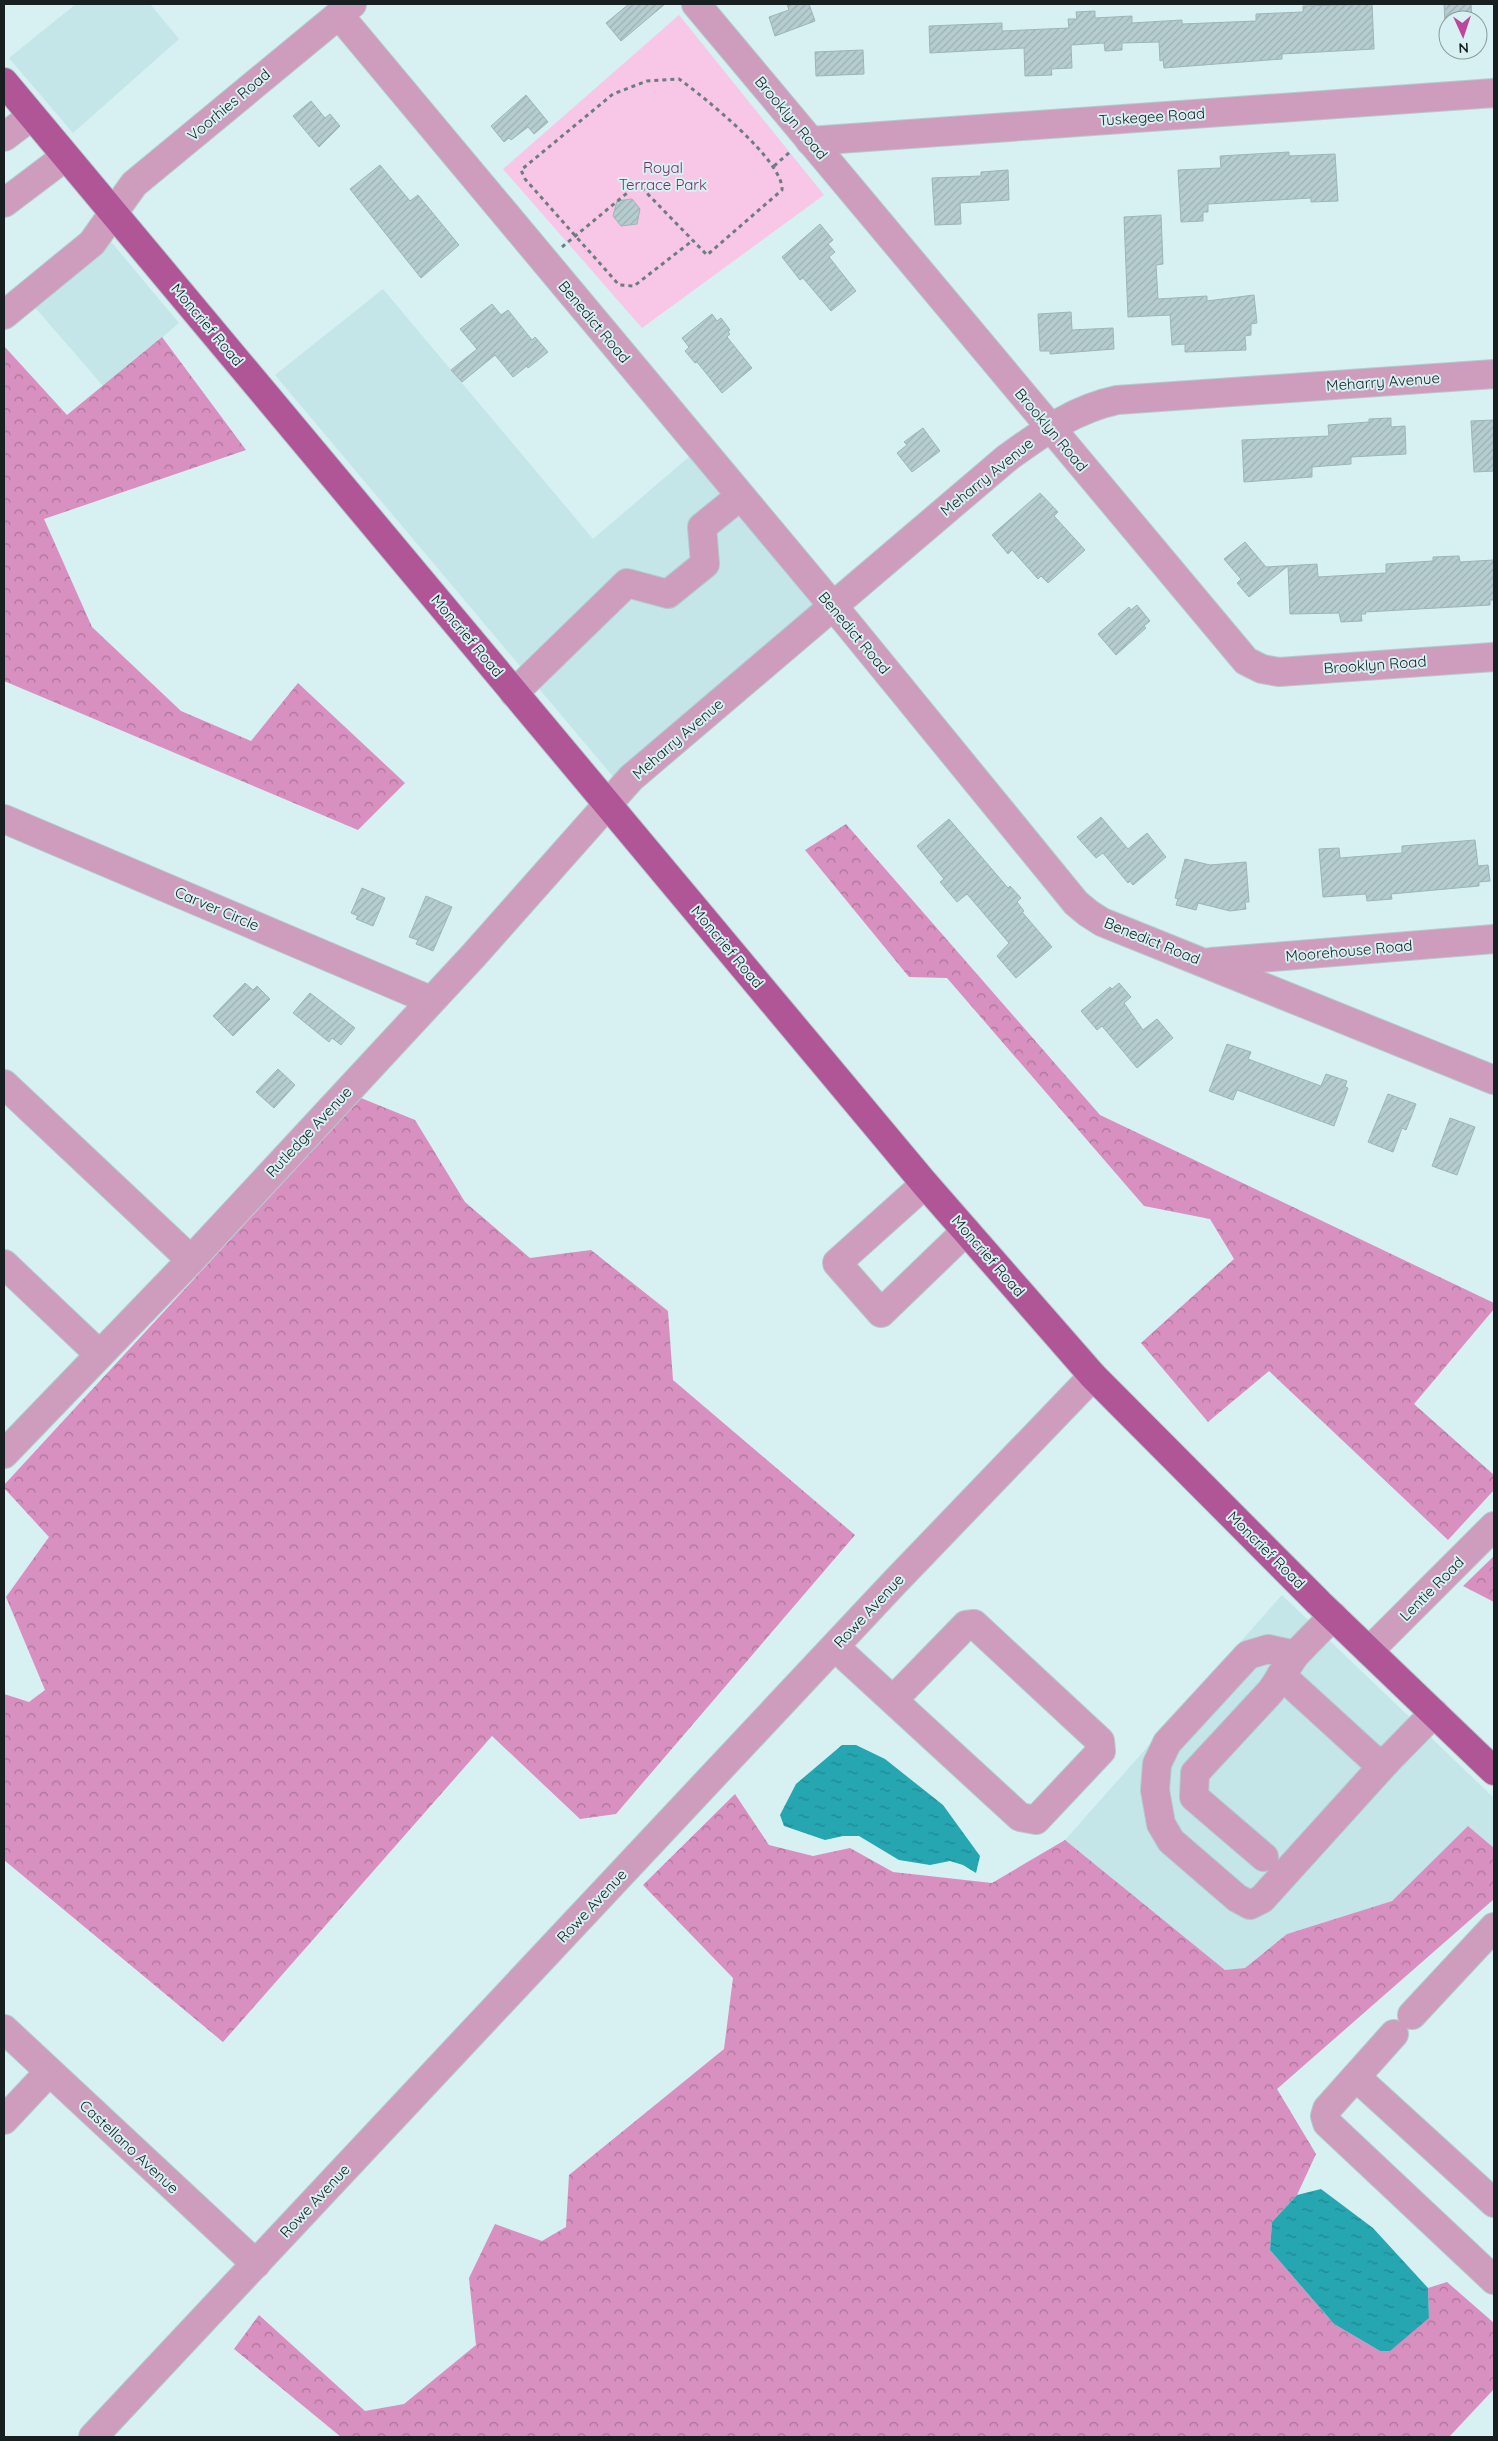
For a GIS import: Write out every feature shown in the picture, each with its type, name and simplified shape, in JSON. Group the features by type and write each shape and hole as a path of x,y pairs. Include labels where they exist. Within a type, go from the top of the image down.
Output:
{"main road":[{"name":"Moncrief Road","path":"4,82 924,1184 1093,1376 1332,1616 1494,1771"}],"street":[{"name":"Brooklyn Road","path":"696,4 801,145 1049,428 1246,661 1262,669 1279,672 1494,656"},
{"name":"Voorhies Road","path":"4,315 92,243 134,184 345,9"},
{"name":"Benedict Road","path":"345,9 739,497 833,606 1076,903 1102,922 1494,1080"},
{"name":"Tuskegee Road","path":"801,145 1494,92"},
{"path":"4,137 32,116"},
{"path":"4,202 65,157"},
{"name":"Meharry Avenue","path":"608,805 631,778 1007,458 1049,428 1096,405 1117,400 1494,374"},
{"path":"514,692 627,583 668,594 705,564 702,527 739,497"},
{"name":"Rutledge Avenue","path":"4,1454 191,1260 430,1000 474,955 608,805"},
{"name":"Carver Circle","path":"4,819 430,1000"},
{"name":"Moorehouse Road","path":"1205,962 1494,939"},
{"path":"4,1084 191,1260"},
{"path":"924,1184 837,1263 881,1313 966,1231"},
{"path":"4,1264 99,1354"},
{"name":"Rowe Avenue","path":"92,2437 1093,1376"},
{"name":"Lentie Road","path":"1369,1651 1494,1526"},
{"path":"1264,1858 1194,1797 1195,1773 1271,1690 1288,1665 1332,1616"},
{"path":"836,1647 893,1700 1020,1817 1036,1820 1101,1751 1100,1742 974,1624 966,1625 893,1700"},
{"path":"1387,1761 1374,1760 1288,1665 1268,1649 1248,1655 1167,1743 1157,1764 1156,1790 1161,1824 1171,1841 1237,1898 1250,1905 1262,1898 1387,1761 1434,1713"},
{"path":"1412,2015 1494,1927"},
{"name":"Castellano Avenue","path":"4,2029 256,2264"},
{"path":"1394,2034 1327,2109 1325,2116 1327,2123 1494,2280"},
{"path":"4,2120 49,2072"},
{"path":"1356,2077 1494,2203"}],"path":[{"path":"558,251 575,236 638,184 707,255 782,190 782,182 774,166 724,114 679,79 647,81 613,94 521,170 525,179 575,236 619,285 634,286 692,241"},
{"path":"774,166 801,145"}],"shaded area":[{"path":"76,4 150,4 179,39 73,133 9,58"},
{"path":"96,224 179,323 104,387 19,289"},
{"path":"383,289 593,539 690,456 816,606 615,779 275,375"},
{"path":"1282,1595 1494,1798 1494,1848 1468,1826 1392,1901 1287,1934 1245,1968 1225,1970 1065,1840"}],"green space":[{"name":"Royal Terrace Park","path":"679,15 824,195 642,328 503,169"},
{"path":"162,337 246,450 44,519 92,627 181,711 251,741 298,683 405,783 358,830 4,681 4,346 67,415"},
{"path":"846,824 1100,1115 1494,1303 1494,1309 1414,1404 1494,1475 1494,1490 1448,1540 1269,1371 1208,1422 1141,1343 1234,1259 1210,1219 1144,1206 947,978 909,977 805,850"},
{"path":"361,1098 415,1120 465,1202 530,1258 591,1250 668,1311 673,1380 855,1535 616,1814 580,1819 492,1736 223,2042 4,1860 4,1694 29,1702 45,1690 6,1597 49,1537 4,1488 4,1485"},
{"path":"1494,1556 1494,1602 1463,1586"},
{"path":"735,1794 769,1845 813,1856 850,1848 893,1872 992,1883 1065,1840 1225,1970 1245,1968 1287,1934 1392,1901 1468,1826 1494,1848 1494,1899 1277,2089 1316,2154 1297,2195 1272,2222 1270,2250 1334,2324 1380,2351 1429,2318 1428,2288 1447,2282 1494,2323 1494,2389 1449,2437 341,2437 234,2349 259,2315 365,2411 404,2404 476,2345 469,2278 495,2224 542,2241 566,2227 569,2175 724,2049 733,1978 643,1885"}],"water":[{"path":"842,1745 856,1745 885,1759 943,1805 980,1856 976,1873 963,1865 950,1861 930,1865 899,1860 859,1836 843,1836 825,1840 784,1826 780,1815 796,1784"},
{"path":"1321,2189 1373,2228 1428,2288 1429,2318 1390,2351 1380,2351 1334,2324 1270,2250 1272,2222 1297,2195"}],"building":[{"path":"629,4 665,4 621,41 606,23"},
{"path":"787,4 809,4 815,21 775,36 769,17 789,10"},
{"path":"1372,4 1374,49 1282,54 1282,59 1164,68 1163,60 1160,61 1159,42 1122,43 1122,50 1105,51 1104,43 1071,45 1072,68 1051,69 1052,75 1025,76 1024,48 930,53 929,26 1002,23 1002,31 1069,28 1068,19 1077,19 1076,12 1095,11 1095,18 1132,16 1132,23 1182,20 1182,24 1256,21 1256,14 1303,12 1303,6"},
{"path":"1444,4 1471,4 1471,10 1444,10"},
{"path":"863,50 864,74 816,76 815,52"},
{"path":"526,95 548,122 534,134 528,127 511,140 509,138 504,142 491,126"},
{"path":"311,101 325,118 330,114 340,126 319,147 293,116"},
{"path":"1289,152 1289,156 1335,154 1338,201 1311,202 1311,198 1208,204 1208,212 1203,212 1203,221 1181,222 1178,170 1221,168 1220,156"},
{"path":"380,165 410,201 418,195 459,245 421,278 350,189"},
{"path":"1008,170 1009,200 960,203 961,224 935,225 932,178 981,176 981,172"},
{"path":"632,199 640,209 637,224 621,226 613,216 617,201"},
{"path":"1161,215 1163,264 1156,265 1158,299 1207,296 1207,301 1254,295 1257,323 1251,324 1251,335 1245,336 1246,350 1185,352 1185,344 1172,345 1170,315 1128,317 1124,217"},
{"path":"820,224 833,240 828,244 835,252 829,257 856,291 831,311 803,278 800,280 782,257"},
{"path":"492,304 501,315 508,310 532,340 535,337 548,352 513,377 495,355 462,382 451,370 477,349 460,329"},
{"path":"1071,312 1072,330 1113,328 1114,349 1050,354 1050,351 1040,351 1038,314"},
{"path":"712,314 717,321 721,318 730,330 728,332 730,334 727,337 752,368 722,393 697,362 695,363 685,351 689,347 682,338"},
{"path":"1391,418 1391,427 1405,426 1406,454 1351,457 1351,464 1312,467 1312,477 1244,482 1242,440 1329,436 1328,425 1369,422 1369,419"},
{"path":"1494,420 1494,471 1474,472 1471,421"},
{"path":"923,428 940,451 912,472 897,453 907,445 904,442"},
{"path":"1040,493 1058,512 1054,516 1085,550 1048,583 1041,576 1038,579 1012,550 1008,554 992,535"},
{"path":"1245,542 1266,567 1317,564 1318,577 1386,573 1386,564 1433,561 1433,557 1459,556 1460,562 1494,560 1494,600 1490,600 1490,605 1365,612 1366,614 1361,614 1362,621 1341,622 1339,613 1290,614 1288,566 1249,597 1237,583 1241,579 1224,559"},
{"path":"1137,605 1150,621 1144,626 1146,628 1116,655 1098,634 1129,607 1131,610"},
{"path":"1101,817 1128,849 1147,833 1166,857 1133,885 1130,881 1128,883 1103,853 1096,858 1077,837"},
{"path":"949,819 1008,888 1010,886 1021,898 1017,902 1024,911 1022,912 1052,947 1016,978 997,956 1009,943 967,894 957,902 940,882 944,879 917,846"},
{"path":"1475,840 1478,866 1488,865 1490,881 1479,882 1479,886 1391,894 1392,899 1367,901 1366,894 1323,897 1319,849 1339,848 1340,858 1402,853 1402,846"},
{"path":"1185,859 1210,865 1246,862 1249,902 1245,902 1246,909 1230,911 1198,903 1196,910 1176,905 1178,899 1175,898"},
{"path":"362,888 385,898 373,926 356,919 358,916 351,913"},
{"path":"426,896 452,907 433,951 416,944 418,940 409,937"},
{"path":"245,983 253,990 257,986 270,999 233,1036 213,1016"},
{"path":"1119,983 1131,997 1124,1003 1143,1030 1157,1019 1173,1038 1137,1068 1102,1026 1097,1030 1081,1011 1110,987 1112,989"},
{"path":"310,993 355,1028 341,1045 332,1038 329,1042 293,1013"},
{"path":"1227,1044 1251,1052 1248,1059 1321,1086 1326,1074 1347,1081 1345,1087 1348,1088 1334,1126 1237,1090 1233,1100 1209,1091"},
{"path":"278,1069 295,1085 274,1108 256,1092"},
{"path":"1388,1094 1416,1104 1406,1130 1402,1128 1393,1152 1368,1142"},
{"path":"1450,1118 1475,1127 1457,1175 1432,1166"}]}
